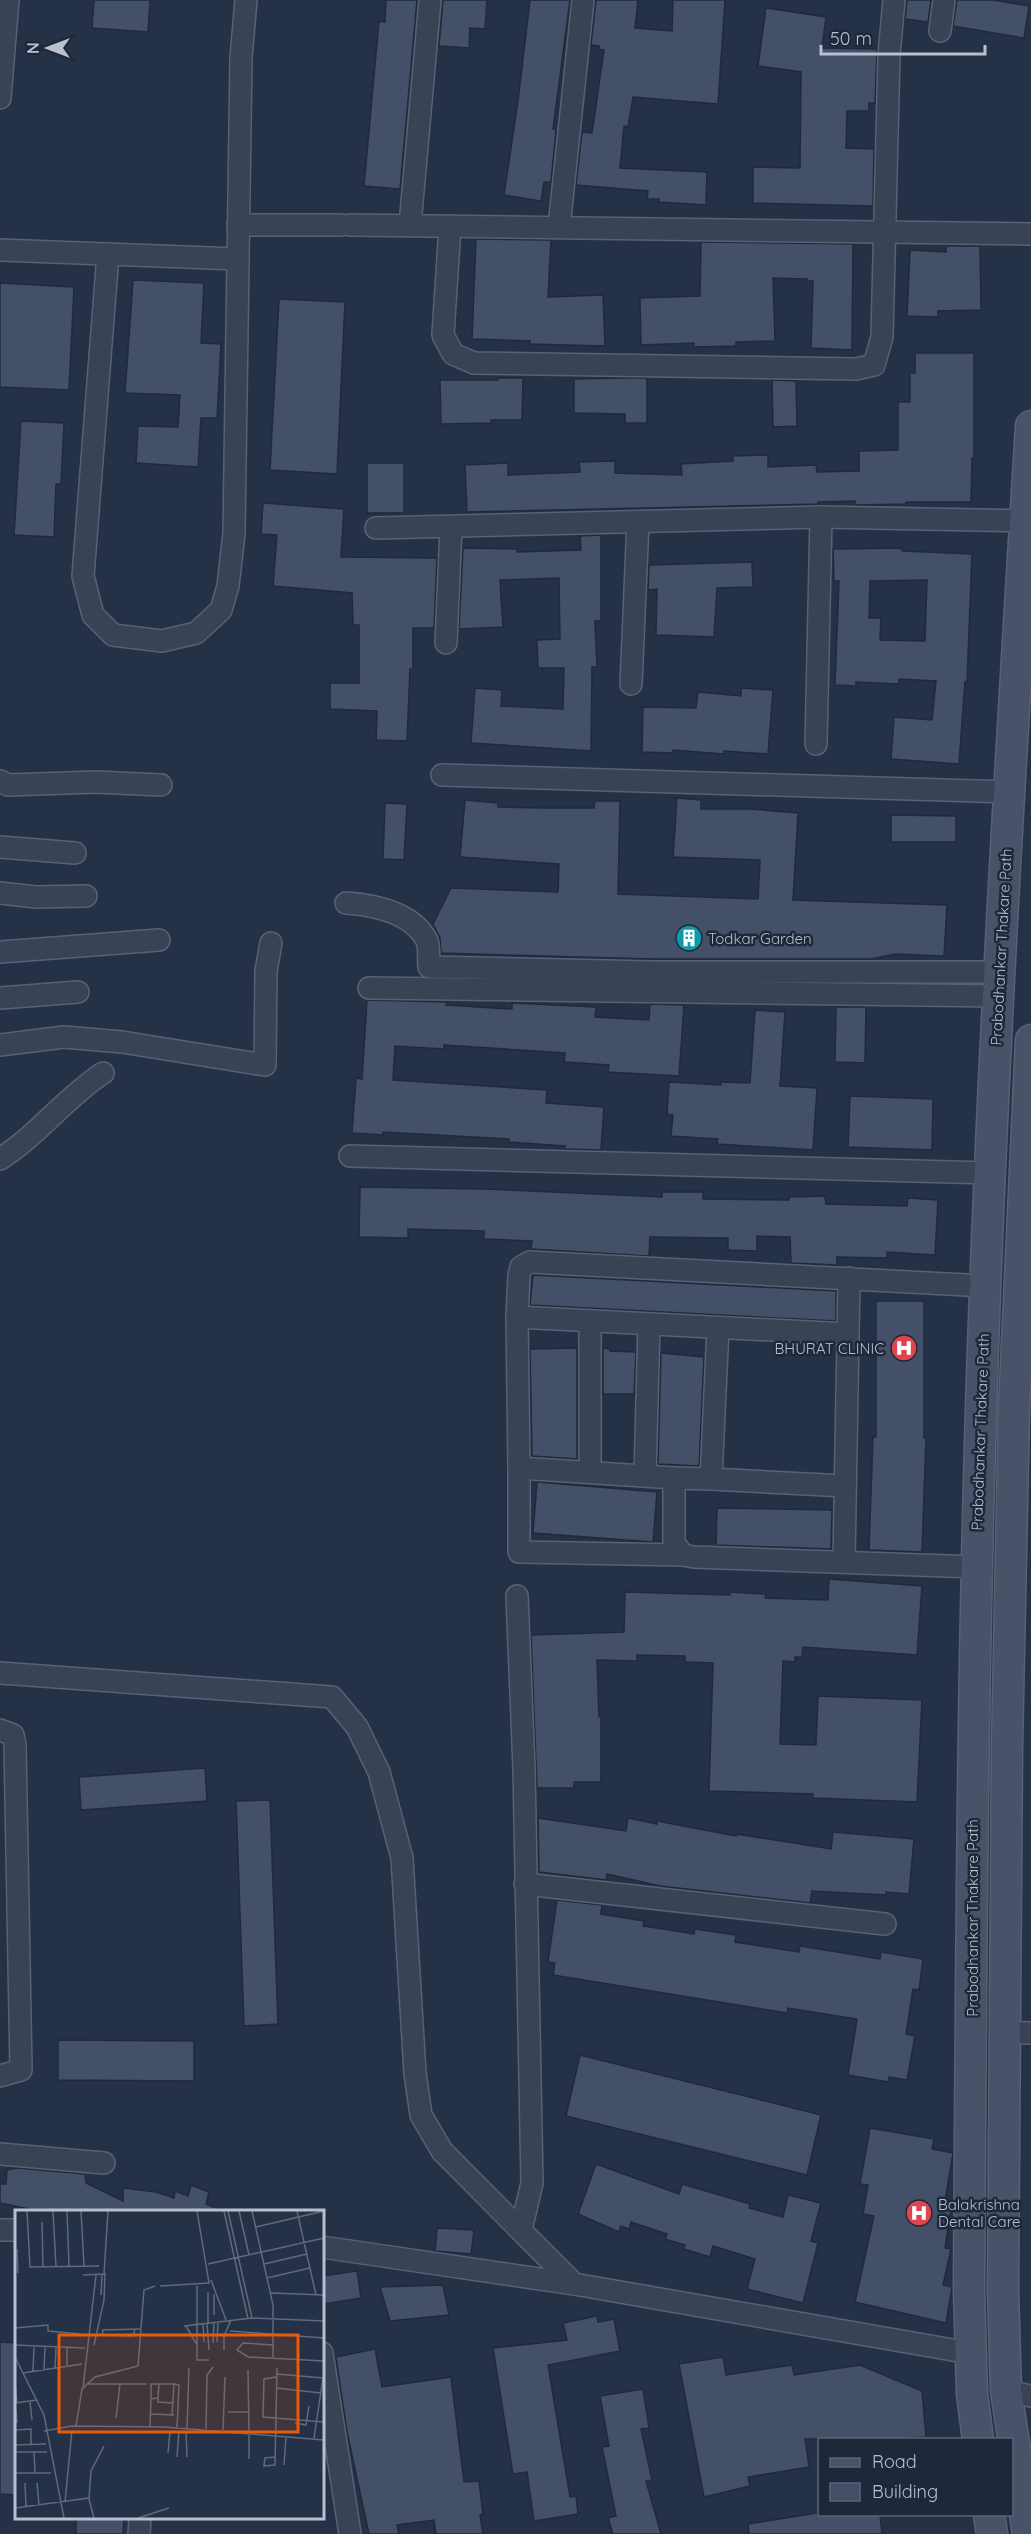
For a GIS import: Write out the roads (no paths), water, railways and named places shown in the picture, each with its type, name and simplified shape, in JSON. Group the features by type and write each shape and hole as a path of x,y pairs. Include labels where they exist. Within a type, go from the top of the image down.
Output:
{"main road":[{"name":"Prabodhankar Thakare Path","path":"978,2438 972,2394 969,2289 976,1567 985,1286 999,984 1031,426"},
{"path":"1028,2534 1018,2393 1004,2289 1018,2033 1014,1408 1023,1352 1031,1040"},
{"path":"981,1406 1014,1408"},
{"path":"989,2516 992,2534"}],"street":[{"path":"0,99 8,0"},
{"path":"108,254 83,576 93,615 113,635 162,641 196,633 221,610 228,586 234,533 241,58 246,0"},
{"path":"410,225 430,0"},
{"path":"559,227 583,0"},
{"path":"450,226 443,335 453,354 474,363 856,369 874,365 882,337 889,55 894,0"},
{"path":"940,32 944,0"},
{"path":"238,225 410,225 1031,234"},
{"path":"0,250 238,259"},
{"path":"816,744 821,517"},
{"path":"376,528 821,517 1025,520"},
{"path":"631,684 638,522"},
{"path":"446,643 451,527"},
{"path":"442,775 1009,792"},
{"path":"0,781 8,785 96,782 161,785"},
{"path":"0,847 75,854"},
{"path":"0,893 36,897 86,896"},
{"path":"346,903 366,905 410,919 428,940 429,967 662,972 999,984"},
{"path":"0,952 159,940"},
{"path":"0,1045 64,1037 122,1042 265,1065 266,971 271,943"},
{"path":"369,988 999,984"},
{"path":"0,998 78,992"},
{"path":"0,1159 81,1088 103,1073"},
{"path":"350,1156 990,1173"},
{"path":"976,1567 683,1555 519,1552 517,1317 521,1267 531,1262 985,1286"},
{"path":"844,1562 849,1278"},
{"path":"517,1317 848,1334"},
{"path":"590,1321 590,1472"},
{"path":"645,1476 649,1324"},
{"path":"711,1479 718,1328"},
{"path":"519,1468 845,1486"},
{"path":"674,1478 674,1543 683,1555"},
{"path":"518,1596 524,1768 532,2182 521,2230"},
{"path":"0,1672 332,1697 357,1727 378,1772 402,1858 415,2073 421,2115 442,2151 574,2284"},
{"path":"0,1731 13,1735 15,1744 21,2070 0,2076"},
{"path":"525,1884 885,1924"},
{"path":"0,2154 104,2163"},
{"path":"324,2247 574,2284 970,2353"},
{"path":"324,2378 330,2451 350,2534"},
{"path":"139,2534 140,2519"}],"place":[{"name":"Todkar Garden","path":"689,938"},
{"name":"BHURAT CLINIC","path":"904,1348"},
{"name":"Balakrishna Dental Care","path":"919,2213"}]}
